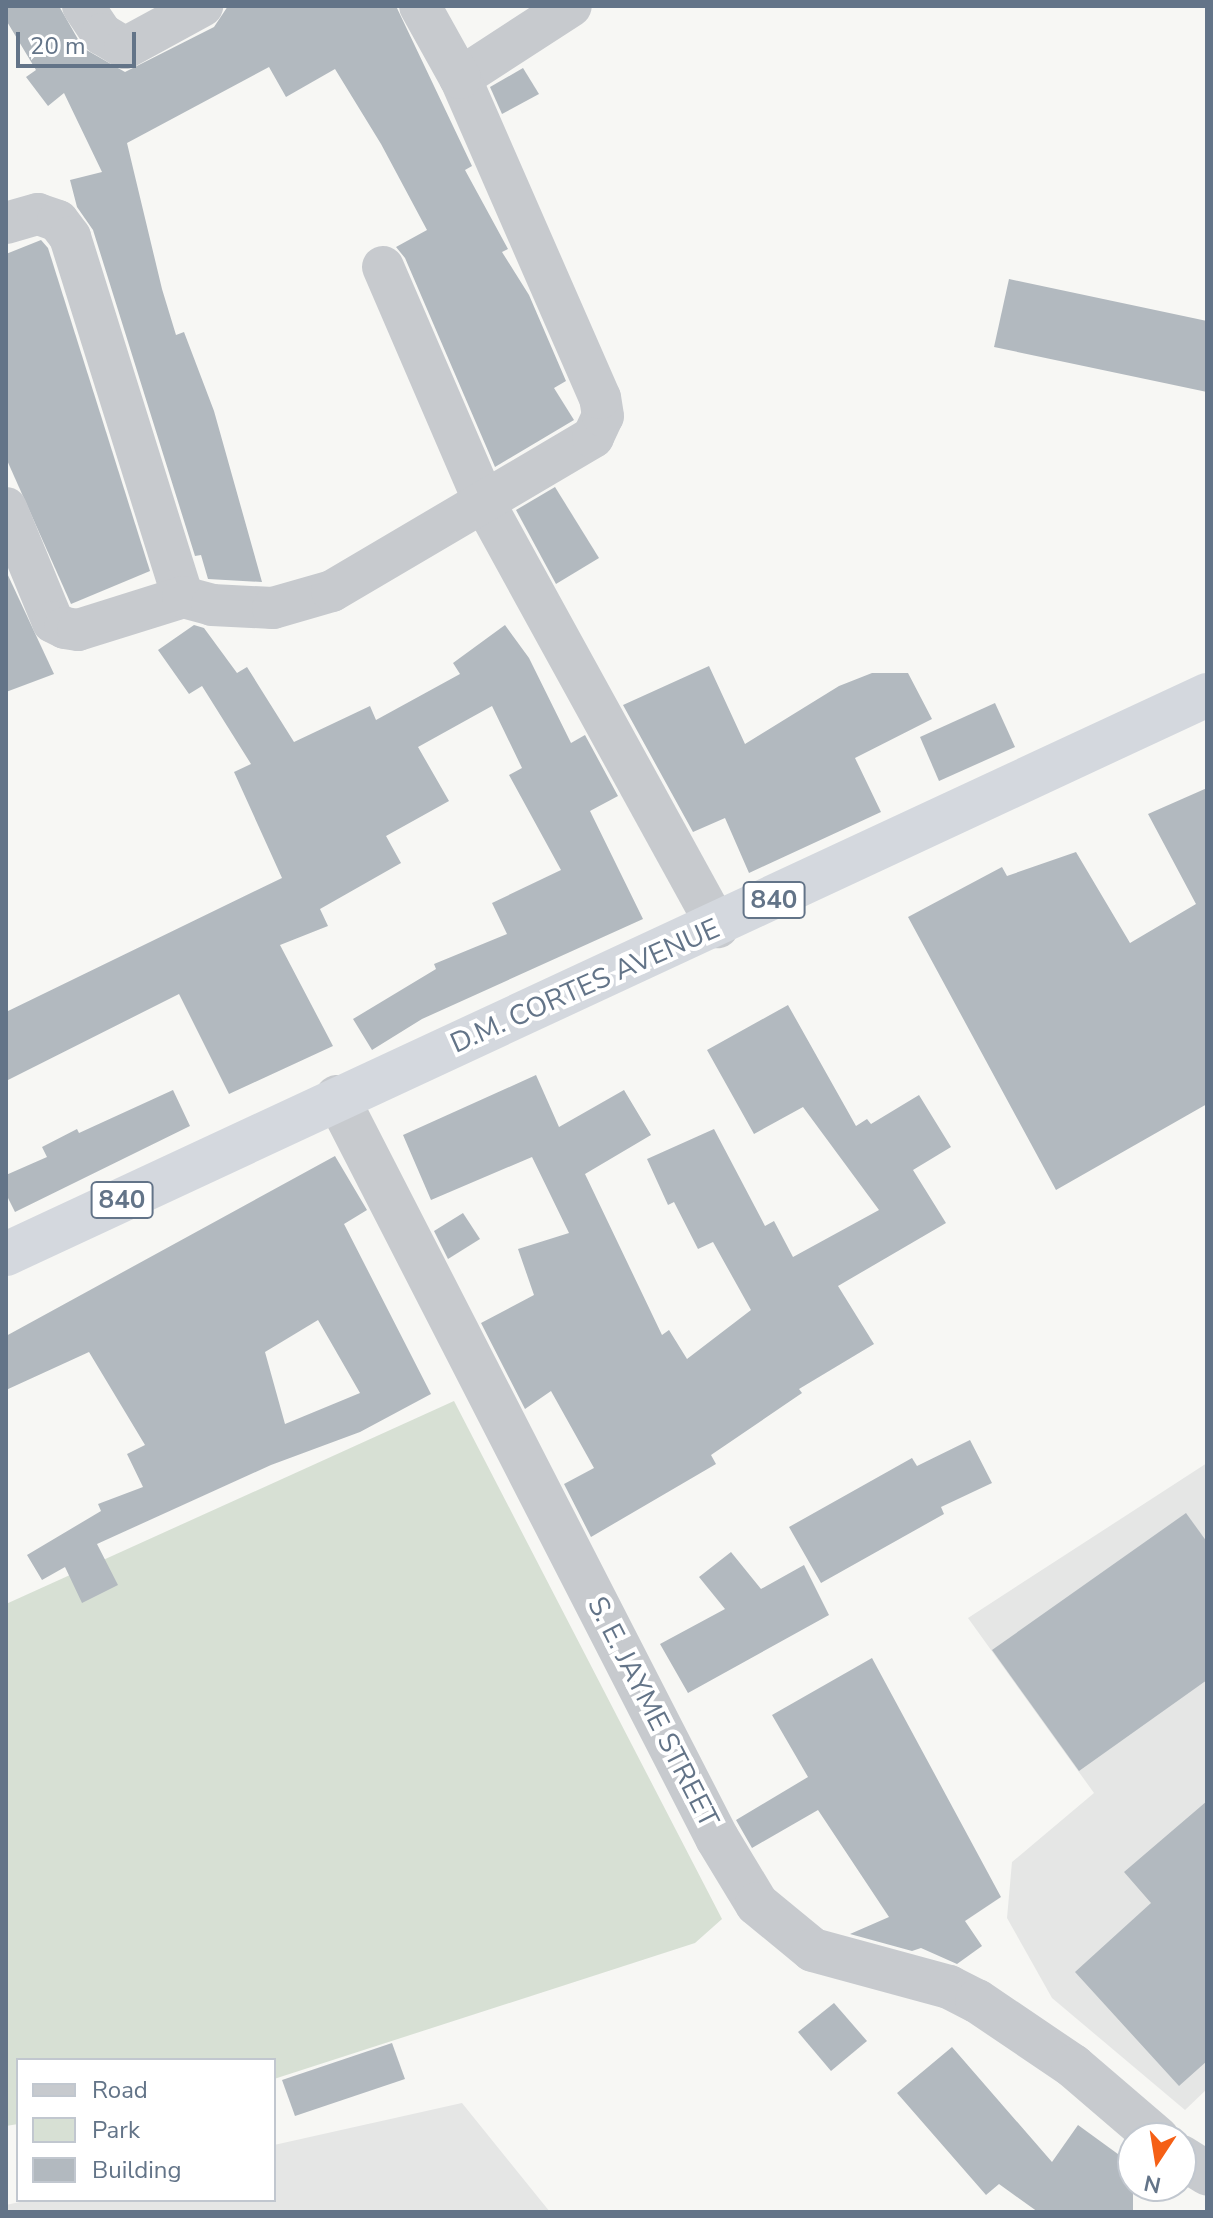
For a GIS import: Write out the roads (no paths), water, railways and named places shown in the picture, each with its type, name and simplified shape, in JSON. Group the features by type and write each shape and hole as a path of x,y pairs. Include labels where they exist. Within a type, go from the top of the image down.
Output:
{"highway":[{"name":"D.M. CORTES AVENUE","path":"6,1254 337,1097 718,927 1207,695"}],"street":[{"path":"83,6 102,34 125,48 202,6"},
{"path":"6,508 53,622 78,630 183,597 212,605 273,608 332,591 485,504 593,437 603,416 600,398 460,78 420,6"},
{"path":"460,78 571,6"},
{"path":"6,223 38,214 58,221 70,237 183,597"},
{"path":"383,267 485,504 718,927"},
{"name":"S. E. JAYME STREET","path":"337,1097 717,1838 757,1904 777,1926 813,1950 949,1987 977,2001 1073,2066 1138,2122"}]}
